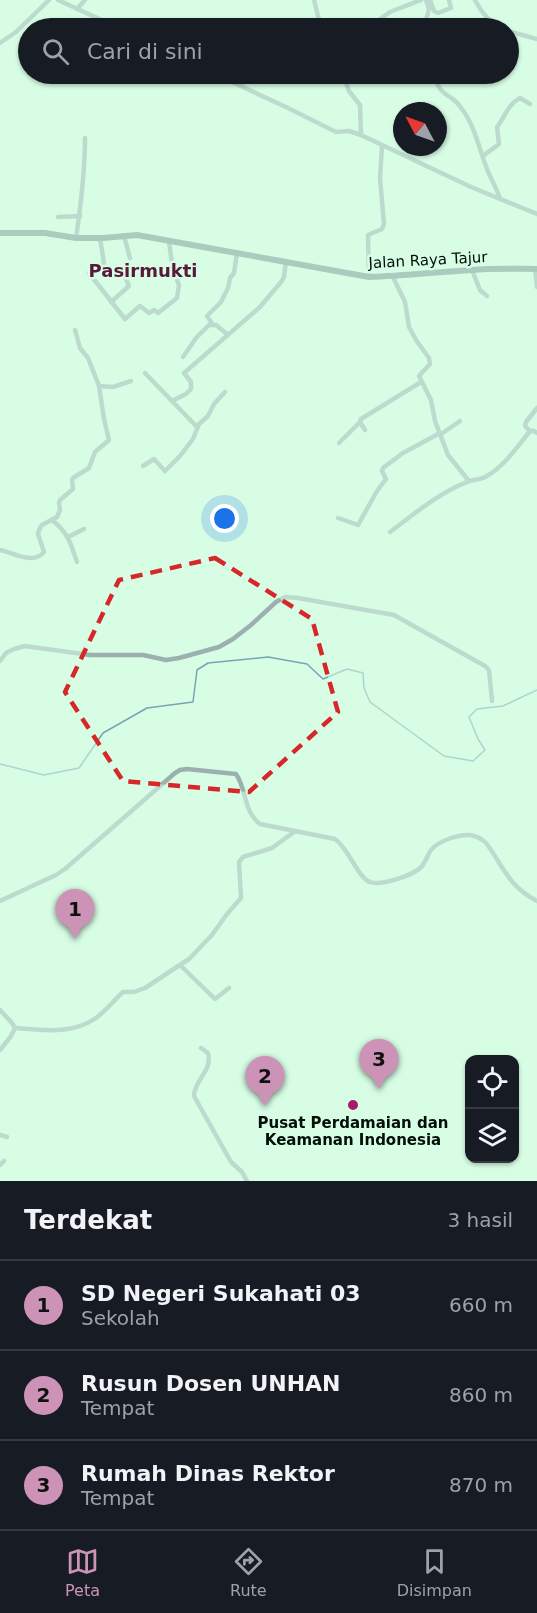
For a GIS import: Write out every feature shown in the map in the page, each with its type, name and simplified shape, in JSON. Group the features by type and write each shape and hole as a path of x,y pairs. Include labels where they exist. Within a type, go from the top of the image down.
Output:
{"main road":[{"name":"Jalan Raya Tajur","path":"0,233 45,233 76,238 137,235 369,277 513,268 536,269"}],"street":[{"path":"30,18 49,0"},
{"path":"58,0 97,18"},
{"path":"77,9 85,0"},
{"path":"314,0 318,18"},
{"path":"382,18 390,12 421,0"},
{"path":"428,0 438,14 451,8 449,0"},
{"path":"427,18 428,0"},
{"path":"475,0 487,18"},
{"path":"0,43 18,30"},
{"path":"519,34 537,39"},
{"path":"236,84 336,132 349,131 361,135 500,200 537,214"},
{"path":"347,84 360,105 361,135"},
{"path":"436,84 441,91 456,101 464,112 500,200"},
{"path":"483,156 499,144 497,127 512,102 520,98 530,104"},
{"path":"76,238 85,165 85,138"},
{"path":"369,277 368,235 382,229 384,224 380,178 382,146"},
{"path":"58,217 80,216"},
{"path":"124,236 130,258"},
{"path":"100,238 104,263 103,266 91,269 89,273 125,319 140,306 149,314 154,310 158,313 177,298 179,285 173,270 169,242"},
{"path":"213,325 207,316 225,296 230,278 234,273 237,253"},
{"path":"172,401 191,389 191,382 184,373 255,312 278,286 284,277 286,261"},
{"path":"111,302 129,286 116,267"},
{"path":"536,269 537,287"},
{"path":"472,270 480,290 487,296"},
{"path":"393,277 405,302 409,327 429,358 430,364 419,375 431,400 440,434 450,460 469,481"},
{"path":"183,357 200,333 209,325 216,325 227,334"},
{"path":"0,550 32,558 44,552 39,530 42,525 57,517 60,513 60,500 72,491 73,478 89,468 96,452 109,440 99,386 88,358 80,348 75,330"},
{"path":"145,373 197,427"},
{"path":"99,386 113,387 131,381"},
{"path":"339,443 360,422 361,418 421,382"},
{"path":"143,466 153,459 165,471 193,439 199,424 208,416 213,404 225,392"},
{"path":"537,408 525,426 537,433"},
{"path":"338,518 358,526 386,479 383,468 403,453 460,421"},
{"path":"360,422 365,430"},
{"path":"390,532 451,490 469,481 484,478 505,462 530,431"},
{"path":"52,520 63,529 68,537 77,562"},
{"path":"68,537 84,528"},
{"path":"0,661 6,653 25,646 90,655 143,655 166,660 178,658 219,647 251,625 276,602 285,597 298,598 386,612 404,620 485,666 489,670 492,701"},
{"path":"0,902 56,876 180,770 236,774 241,782 248,811 256,821 294,832 335,839 343,846 367,881 385,882 416,871 423,866 432,848 436,845 457,837 472,835 486,843 509,879 520,891 537,901"},
{"path":"15,1028 55,1030 82,1025 95,1019 123,992 134,992 145,988 180,965 212,935 241,898 240,862 243,857 272,848 294,832"},
{"path":"180,965 215,999 229,988"},
{"path":"0,1010 15,1028"},
{"path":"0,1050 15,1028"},
{"path":"201,1048 208,1053 210,1059 207,1069 195,1088 194,1096 231,1162 242,1172 247,1181"},
{"path":"0,1135 7,1137"}],"highlighted area":[{"path":"215,558 312,619 338,712 249,792 123,781 65,692 119,580"}],"waterway":[{"path":"0,764 44,775 79,768 103,733 147,708 193,702 197,670 208,663 268,657 307,664 323,679 347,669 363,673 364,688 370,702 444,756 473,761 485,750 469,717 477,709 503,706 537,690"}],"place":[{"name":"SD Negeri Sukahati 03","path":"75,939"},
{"name":"Rumah Dinas Rektor","path":"379,1089"},
{"name":"Pusat Perdamaian dan Keamanan Indonesia","path":"353,1105"},
{"name":"Rusun Dosen UNHAN","path":"265,1106"}],"district":[{"name":"Pasirmukti","path":"143,271"}]}
